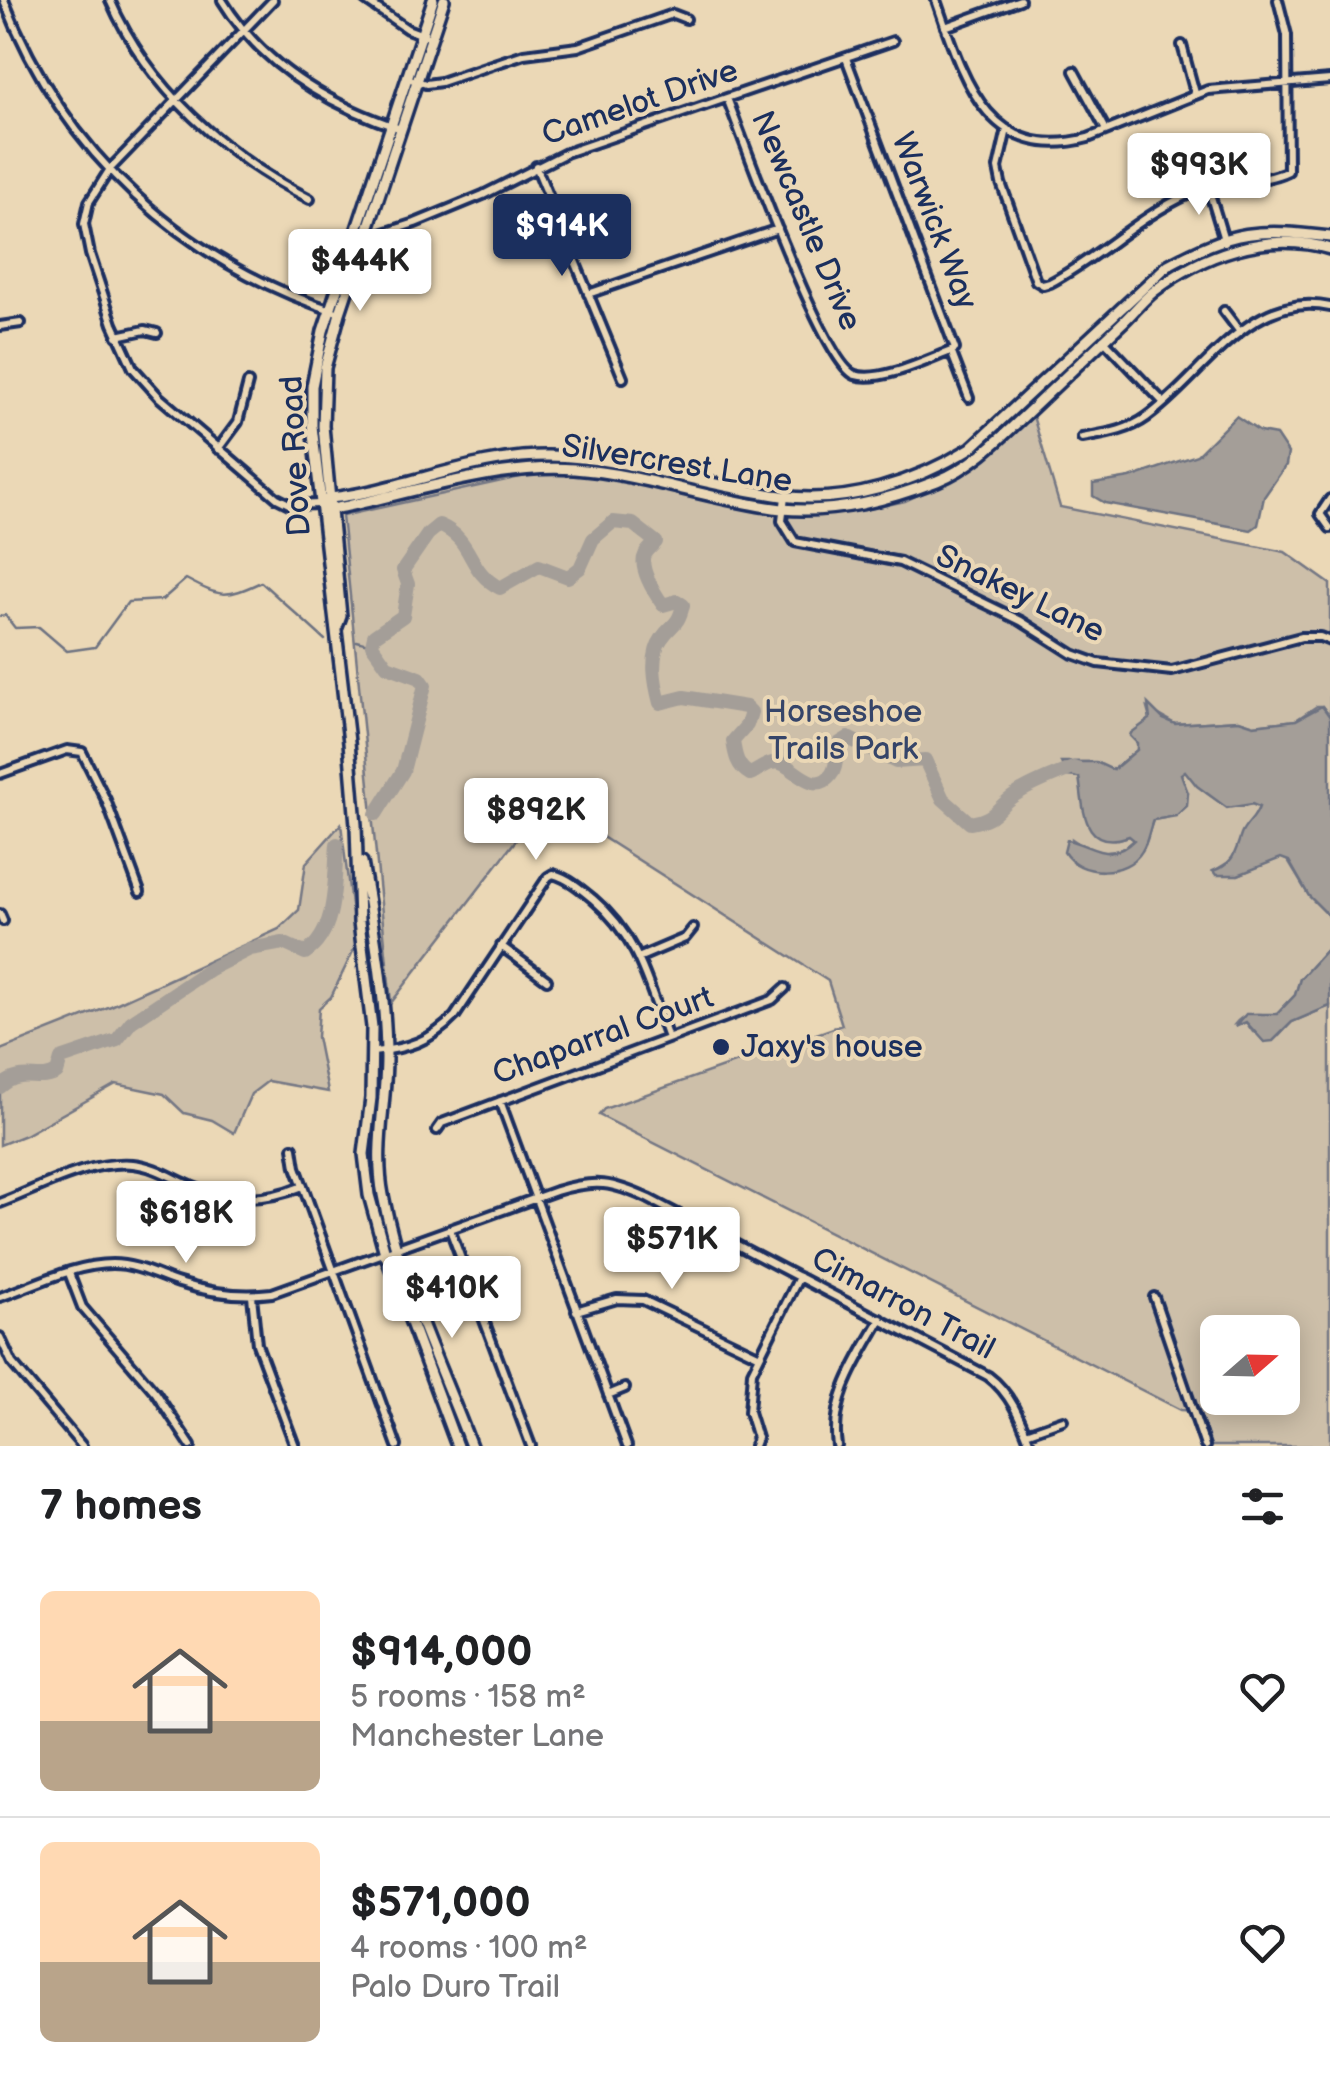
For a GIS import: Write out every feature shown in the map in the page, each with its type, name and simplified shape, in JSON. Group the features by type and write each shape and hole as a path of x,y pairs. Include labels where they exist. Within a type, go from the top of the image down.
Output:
{"main road":[{"name":"Dove Road","path":"427,36 433,0"},
{"name":"Dove Road","path":"335,312 364,239 427,36 444,0"},
{"name":"Dove Road","path":"396,128 352,243 335,312 323,387 323,426 332,616 337,628 356,825 359,922 373,1052 364,1154 369,1195 385,1253 457,1446"},
{"name":"Silvercrest Lane","path":"327,504 500,461 546,456 585,458 785,496 820,498 865,492 939,466 987,435 1168,264 1204,245 1266,230 1330,237"},
{"name":"Silvercrest Lane","path":"327,504 548,468 595,471 783,509 867,504 942,479 970,464 1150,295 1179,274 1227,252 1278,242 1330,249"},
{"name":"Dove Road","path":"356,825 372,922 386,1051 378,1154 382,1192 397,1249 471,1446"},
{"path":"371,1098 384,1099"}],"street":[{"path":"4,0 46,88 85,142 174,230 251,278 335,312"},
{"path":"110,0 134,46 198,123 257,169 310,198"},
{"path":"222,0 243,32 284,70 322,95 396,128"},
{"path":"273,0 110,168 88,202 84,224 117,336 142,380 284,502 301,506 327,504"},
{"path":"365,0 389,18 427,36"},
{"path":"936,0 967,86 987,112 1007,128 1036,142 1088,138 1195,93 1218,88 1330,80"},
{"path":"945,28 1020,0"},
{"path":"1007,128 998,174 1036,281 1050,283 1073,271 1148,216 1208,187 1285,173 1290,166 1286,35 1281,1"},
{"path":"412,80 432,84 524,54 578,46 674,14 686,19"},
{"name":"Camelot Drive","path":"352,243 415,223 482,195 536,166 893,41"},
{"path":"1182,46 1195,93"},
{"name":"Warwick Way","path":"846,58 955,349 951,351 969,398"},
{"path":"1074,71 1106,130"},
{"name":"Newcastle Drive","path":"727,98 829,346 849,373 878,376 951,351"},
{"path":"536,166 623,378"},
{"path":"1208,187 1227,252"},
{"path":"588,294 778,229"},
{"path":"1082,438 1135,424 1260,318 1288,306 1330,307"},
{"path":"1224,311 1240,332"},
{"path":"0,326 21,324"},
{"path":"117,336 145,330 158,333"},
{"path":"1096,330 1164,403"},
{"path":"218,449 238,422 248,383"},
{"path":"783,509 785,496"},
{"path":"1330,499 1320,514 1330,528"},
{"name":"Snakey Lane","path":"783,509 784,527 795,542 900,562 1021,620 1073,654 1098,663 1172,670 1300,636 1330,641"},
{"path":"0,774 68,750 82,752 106,800 140,892"},
{"path":"373,1052 412,1046 443,1028 455,1016 548,877 557,874 622,927 668,1038"},
{"path":"638,958 684,938 694,928"},
{"path":"502,946 546,980"},
{"name":"Chaparral Court","path":"437,1130 442,1123 772,1000 785,988"},
{"path":"500,1101 627,1446"},
{"path":"292,1148 397,1446"},
{"path":"0,1203 80,1173 127,1164 164,1173 220,1196 264,1198 303,1186"},
{"name":"Cimarron Trail","path":"252,1296 334,1273 584,1183 618,1186 995,1380 1018,1413 1030,1446"},
{"path":"451,1232 531,1446"},
{"path":"0,1296 92,1266 125,1265 224,1294 252,1296 257,1344 295,1446"},
{"path":"70,1273 82,1307 156,1393 190,1446"},
{"path":"754,1446 757,1438 750,1420 748,1396 758,1355 799,1277"},
{"path":"1154,1297 1206,1446"},
{"path":"576,1310 617,1298 643,1300 758,1355"},
{"path":"837,1446 834,1426 842,1395 881,1320"},
{"path":"0,1338 12,1363 82,1446"},
{"path":"608,1395 625,1388"},
{"path":"1026,1433 1063,1420"}],"green space":[{"name":"Horseshoe Trails Park","path":"1033,416 1060,507 1285,552 1330,584 1330,717 1322,706 1317,706 1296,720 1254,725 1239,720 1175,724 1147,708 1150,719 1139,730 1137,750 1112,770 1091,762 1074,762 1075,775 1119,839 1129,836 1135,840 1120,850 1104,852 1072,839 1072,862 1101,871 1145,845 1153,820 1168,817 1188,793 1180,774 1186,771 1223,803 1259,807 1232,860 1214,871 1238,875 1281,857 1330,917 1330,946 1300,979 1295,995 1277,1014 1249,1015 1235,1024 1246,1022 1253,1032 1279,1036 1292,1022 1330,1006 1330,1446 1211,1446 1200,1415 1300,1415 1300,1315 1200,1315 1200,1414 1181,1410 599,1115 604,1109 842,1025 828,981 546,801 391,1003 342,516 520,477 561,472 769,512 864,510 905,501 964,473"},
{"path":"341,824 356,945 331,997 319,1008 317,1037 328,1092 268,1081 251,1094 234,1133 212,1120 184,1113 164,1094 116,1084 0,1145 0,1050 111,1006 279,929 299,910 306,863"}],"shaded area":[{"path":"1236,416 1260,432 1276,435 1288,453 1286,465 1264,497 1258,525 1251,530 1105,503 1093,496 1093,484 1130,478 1197,455"},
{"path":"1148,704 1163,719 1175,724 1239,720 1254,725 1296,720 1322,706 1330,717 1330,917 1309,896 1289,861 1281,858 1238,875 1216,875 1213,871 1233,857 1243,831 1259,807 1252,804 1227,808 1197,786 1185,771 1181,774 1188,793 1187,806 1176,816 1153,820 1135,860 1115,869 1091,870 1064,852 1067,840 1116,852 1134,840 1129,836 1113,840 1093,833 1084,813 1079,777 1066,776 1061,762 1096,762 1113,770 1137,750 1137,743 1130,736 1150,719"},
{"path":"1330,946 1330,1006 1292,1022 1273,1041 1264,1042 1246,1022 1235,1027 1246,1014 1277,1014 1295,995 1300,979"}],"waterway":[{"path":"376,814 403,771 425,685 420,678 387,666 372,645 374,636 403,616 408,584 403,570 439,525 459,539 481,573 500,588 539,566 568,577 580,568 593,539 613,522 633,524 656,542 643,560 649,581 663,605 677,601 683,605 658,645 654,661 660,703 684,697 746,707 751,712 747,725 733,741 739,764 750,774 776,762 811,781 825,781 833,772 840,743 848,738 896,762 925,760 943,799 970,823 991,816 1036,783 1073,768 1079,770"},
{"path":"0,616 5,615 15,628 39,627 67,651 95,647 128,602 162,600 186,579 223,594 261,582 325,640"},
{"path":"357,641 372,645"},
{"path":"0,1087 16,1078 50,1076 57,1073 61,1059 117,1040 131,1022 210,969 250,949 283,943 305,953 316,944 329,919 337,844"}],"place":[{"name":"Jaxy's house","path":"721,1047"}]}
